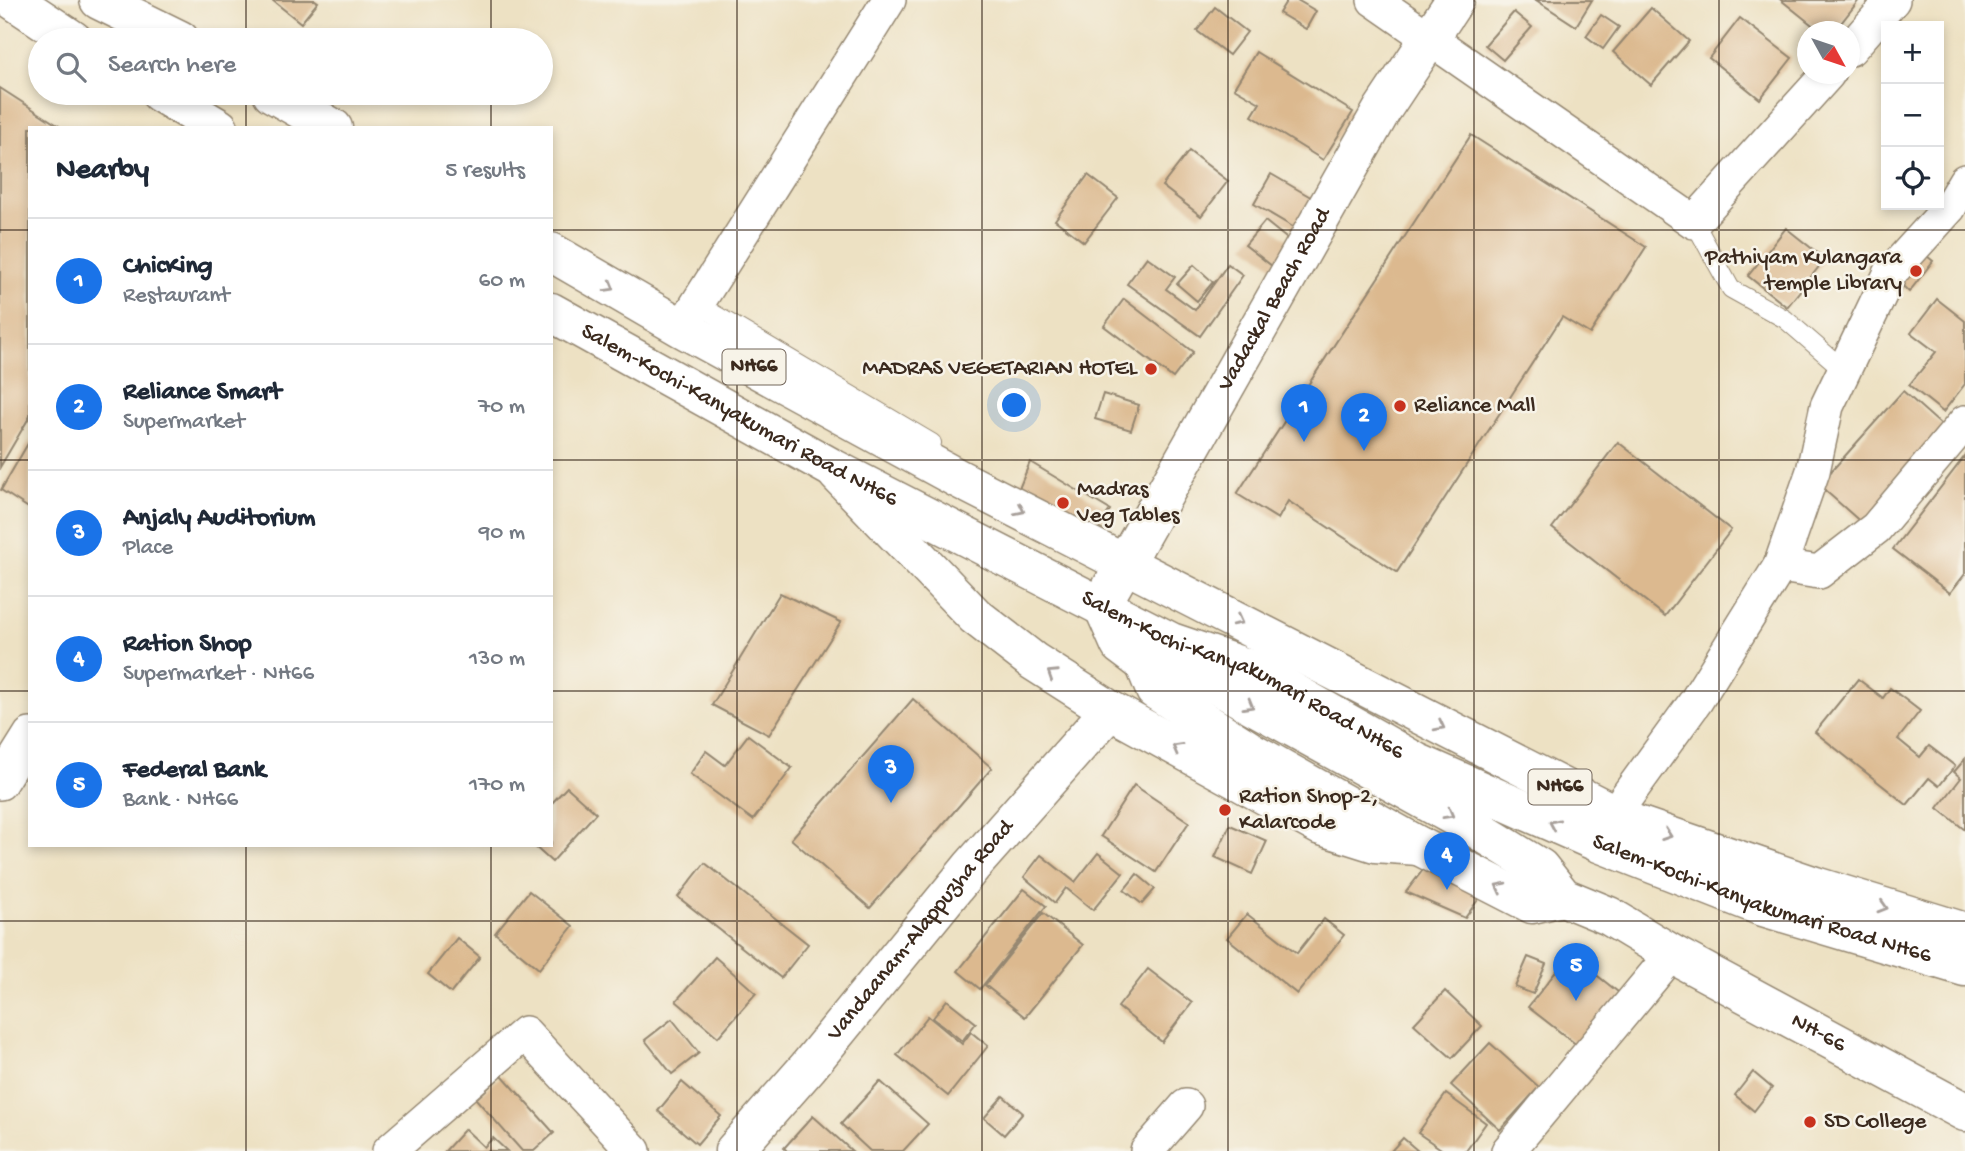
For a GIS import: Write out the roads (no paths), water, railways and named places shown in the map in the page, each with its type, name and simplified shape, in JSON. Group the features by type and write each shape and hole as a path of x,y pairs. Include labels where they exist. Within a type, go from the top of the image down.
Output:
{"main road":[{"path":"13,0 55,28"},
{"path":"99,0 156,28"},
{"name":"Vadackal Beach Road","path":"1102,604 1128,563 1255,329 1382,110 1455,0"},
{"path":"180,105 216,126"},
{"path":"293,105 330,126"},
{"name":"NH66","path":"553,253 689,316 959,479 1128,563 1634,824 1815,886 1965,932"},
{"name":"Salem-Kochi-Kanyakumari Road NH66","path":"553,313 834,469 1102,604 1171,642 1256,671 1416,762 1599,843 1760,906 1965,967"},
{"path":"834,469 975,616 1033,661 1110,710 1321,825 1375,843 1419,846"},
{"path":"1102,604 1120,645 1144,663 1155,690 1252,752 1419,846 1532,904 1563,897"},
{"path":"1144,663 1173,661 1475,828 1541,868 1563,897 1609,916 1672,954"},
{"name":"Vandaanam-Alappuzha Road","path":"734,1151 807,1067 972,866 1110,710"},
{"name":"NH-66","path":"1672,954 1965,1112"}],"street":[{"path":"689,316 889,0"},
{"path":"1374,0 1694,222 1819,84"},
{"path":"1860,38 1893,0"},
{"path":"1614,814 1696,701 1780,566 1813,471 1827,406 1891,272 1949,208 1965,181"},
{"path":"1780,566 1819,572 1876,528 1965,422"},
{"path":"0,783 17,740"},
{"path":"1508,1151 1672,954"},
{"path":"389,1151 525,1034 634,1151"},
{"path":"1147,1151 1186,1106"}],"lane":[{"path":"1694,222 1731,289 1785,319 1844,370"}],"place":[{"name":"Pathiyam Kulangara temple Library","path":"1916,271"},
{"name":"MADRAS VEGETARIAN HOTEL","path":"1151,369"},
{"name":"Reliance Mall","path":"1400,406"},
{"name":"ChicKing","path":"1304,442"},
{"name":"Reliance Smart","path":"1364,451"},
{"name":"Madras Veg Tables","path":"1063,503"},
{"name":"Anjaly Auditorium","path":"891,803"},
{"name":"Ration Shop-2, Kalarcode","path":"1225,810"},
{"name":"Ration Shop","path":"1447,890"},
{"name":"Federal Bank","path":"1576,1001"},
{"name":"SD College","path":"1810,1122"}]}
